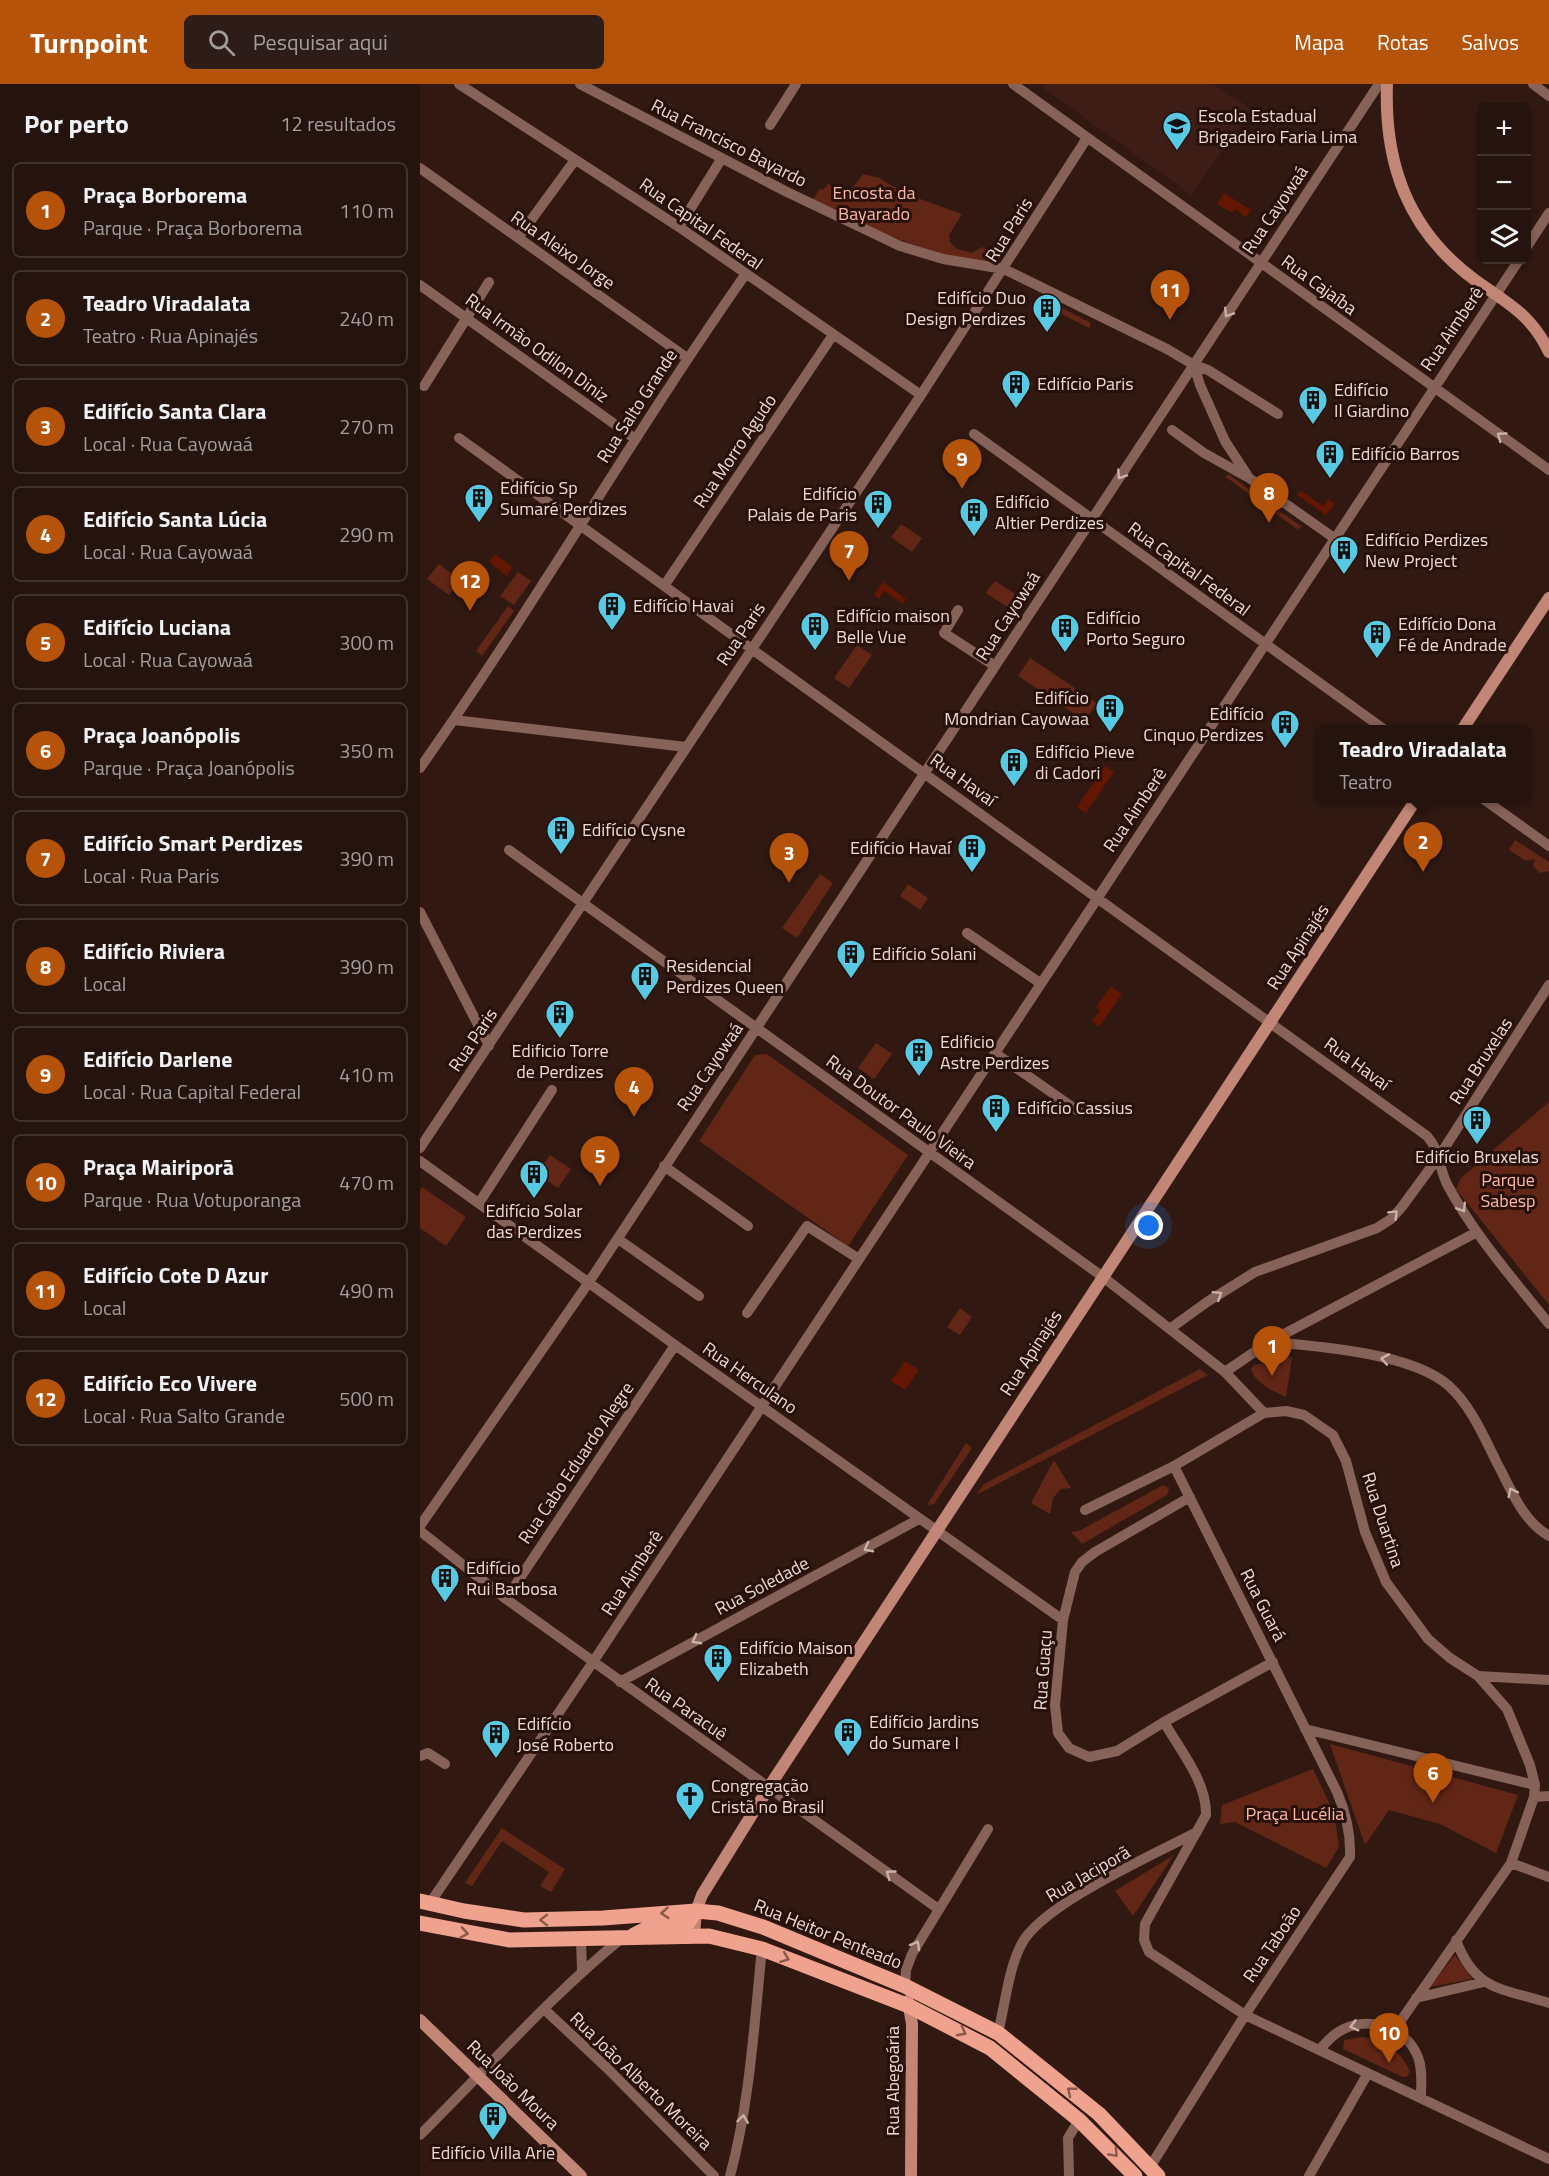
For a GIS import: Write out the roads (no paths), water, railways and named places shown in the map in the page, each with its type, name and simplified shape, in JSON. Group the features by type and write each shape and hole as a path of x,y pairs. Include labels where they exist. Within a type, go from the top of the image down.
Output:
{"main road":[{"name":"Rua Heitor Penteado","path":"425,1902 524,1920 603,1918 696,1911 718,1913 763,1927 905,1986 998,2033 1099,2114 1154,2172"},
{"path":"626,1938 650,1927 687,1924 696,1911"},
{"path":"581,1939 586,1924 603,1918"},
{"name":"Rua Heitor Penteado","path":"420,1923 509,1940 694,1936 721,1937 762,1949 909,2006 990,2048 1079,2120 1135,2176"}],"street":[{"name":"Rua Capital Federal","path":"459,84 679,226 746,275 921,395"},
{"name":"Rua Francisco Bayardo","path":"580,84 722,158 900,246 943,258 1005,269 1208,370 1278,414"},
{"path":"770,125 796,84"},
{"name":"Rua Cajaíba","path":"1013,84 1549,470"},
{"name":"Rua Cayowaá","path":"420,1526 618,1239 1379,84"},
{"path":"1387,84 1388,142 1402,189 1412,209 1425,229 1456,266 1525,314 1549,352"},
{"path":"1533,84 1549,96"},
{"name":"Rua Paris","path":"420,1148 687,747 750,648 1005,269 1087,138"},
{"path":"679,226 722,158"},
{"path":"518,238 575,160"},
{"name":"Rua Aleixo Jorge","path":"420,168 687,358"},
{"path":"1531,242 1549,213"},
{"name":"Rua Aimberê","path":"425,1902 593,1662 930,1153 1096,897 1516,264"},
{"name":"Rua Salto Grande","path":"420,768 581,526 634,438 746,275"},
{"path":"424,386 489,282"},
{"name":"Rua Irmão Odilon Diniz","path":"420,285 634,438"},
{"name":"Rua Morro Agudo","path":"664,586 833,335"},
{"path":"1194,365 1200,385 1225,441 1249,478"},
{"path":"1172,430 1204,453 1249,478 1335,538"},
{"name":"Rua Capital Federal","path":"974,434 1379,725"},
{"name":"Rua Havaí","path":"459,438 1427,1136 1440,1155"},
{"path":"1465,725 1549,598"},
{"path":"958,610 944,633 995,666"},
{"path":"454,720 687,747"},
{"name":"Rua Apinajés","path":"694,1936 696,1911 706,1887 768,1787 1413,803"},
{"path":"1489,803 1549,846"},
{"name":"Rua Doutor Paulo Vieira","path":"509,850 1103,1277 1225,1372 1264,1413"},
{"path":"420,912 489,1046"},
{"path":"968,933 1040,983"},
{"name":"Rua Bruxelas","path":"1171,1328 1255,1272 1377,1228 1391,1219 1440,1155 1549,985"},
{"path":"994,1053 1078,1111"},
{"path":"479,1203 552,1090"},
{"path":"1440,1155 1447,1184 1477,1232 1549,1324"},
{"name":"Rua Herculano","path":"420,1161 1063,1620"},
{"path":"664,1166 748,1226"},
{"path":"747,1313 807,1226 859,1259"},
{"path":"1225,1372 1269,1342 1477,1232"},
{"path":"618,1239 699,1296"},
{"path":"1269,1342 1305,1345 1398,1361 1416,1366 1438,1378 1463,1402 1528,1520 1549,1536"},
{"name":"Rua Cabo Eduardo Alegre","path":"506,1599 675,1345"},
{"name":"Rua Duartina","path":"1085,1510 1174,1466 1264,1413 1286,1411 1304,1414 1333,1435 1346,1461 1365,1532 1386,1582 1428,1639 1450,1658 1478,1676 1507,1709 1521,1739 1535,1785 1534,1797 1511,1863 1395,2030"},
{"name":"Rua Guará","path":"1174,1466 1305,1729"},
{"name":"Rua Guaçu","path":"1190,1497 1082,1562 1075,1572 1063,1620 1055,1712 1058,1733 1069,1748 1089,1757 1099,1757 1117,1751 1164,1722 1273,1662"},
{"name":"Rua Soledade","path":"620,1682 919,1519"},
{"name":"Rua Paracuê","path":"420,1531 506,1599 937,1908"},
{"path":"1478,1676 1549,1680"},
{"path":"1164,1722 1206,1800 1206,1815 1155,1902 1145,1924 1144,1940 1149,1953 1245,2015 1549,2159"},
{"path":"1305,1729 1535,1785"},
{"name":"Rua Taboão","path":"1154,2172 1245,2015 1350,1857 1351,1840 1344,1808 1305,1729"},
{"path":"420,1756 428,1753 445,1764"},
{"path":"1534,1797 1549,1796"},
{"path":"905,1986 906,1970 912,1954 937,1908 988,1829"},
{"name":"Rua Jaciporã","path":"998,2033 1017,1954 1026,1936 1058,1906 1197,1832"},
{"path":"1511,1863 1549,1877"},
{"path":"420,2135 479,2078 582,1970 626,1938"},
{"path":"581,1939 582,1970"},
{"path":"1456,1940 1465,1964 1484,1982 1549,2003"},
{"path":"730,2176 744,2108 762,1949"},
{"path":"1416,1998 1484,1982"},
{"name":"Rua Abegoária","path":"905,1986 912,2024 911,2176"},
{"name":"Rua João Alberto Moreira","path":"544,2009 608,2068 714,2176"},
{"name":"Rua João Moura","path":"420,2020 581,2176"},
{"path":"1319,2050 1338,2031 1350,2026 1365,2023 1395,2030 1414,2048 1418,2058 1421,2098"},
{"path":"1309,2176 1368,2073"},
{"path":"1069,2176 1068,2138 1079,2120"}],"place":[{"name":"Escola Estadual Brigadeiro Faria Lima","path":"1177,152"},
{"name":"Edifício Cote D Azur","path":"1170,320"},
{"name":"Edifício Duo Design Perdizes","path":"1047,334"},
{"name":"Edifício Paris","path":"1016,410"},
{"name":"Edifício Il Giardino","path":"1313,426"},
{"name":"Edifício Barros","path":"1330,480"},
{"name":"Edifício Darlene","path":"962,489"},
{"name":"Edifício Riviera","path":"1269,523"},
{"name":"Edifício Sp Sumaré Perdizes","path":"479,524"},
{"name":"Edifício Palais de Paris","path":"878,530"},
{"name":"Edifício Altier Perdizes","path":"974,538"},
{"name":"Edifício Perdizes New Project","path":"1344,576"},
{"name":"Edifício Smart Perdizes","path":"849,581"},
{"name":"Edifício Eco Vivere","path":"470,611"},
{"name":"Edifício Havai","path":"612,632"},
{"name":"Edifício maison Belle Vue","path":"815,652"},
{"name":"Edifício Porto Seguro","path":"1065,654"},
{"name":"Edifício Dona Fé de Andrade","path":"1377,660"},
{"name":"Edifício Mondrian Cayowaa","path":"1110,734"},
{"name":"Edifício Cinquo Perdizes","path":"1285,750"},
{"name":"Edifício Pieve di Cadori","path":"1014,788"},
{"name":"Edifício Cysne","path":"561,856"},
{"name":"Teadro Viradalata","path":"1423,872"},
{"name":"Edifício Havaí","path":"972,874"},
{"name":"Edifício Santa Clara","path":"789,883"},
{"name":"Edifício Solani","path":"851,980"},
{"name":"Residencial Perdizes Queen","path":"645,1002"},
{"name":"Edificio Torre de Perdizes","path":"560,1040"},
{"name":"Edificio Astre Perdizes","path":"919,1078"},
{"name":"Edifício Santa Lúcia","path":"634,1117"},
{"name":"Edifício Cassius","path":"996,1134"},
{"name":"Edifício Bruxelas","path":"1477,1146"},
{"name":"Edifício Luciana","path":"600,1186"},
{"name":"Edifício Solar das Perdizes","path":"534,1200"},
{"name":"Praça Borborema","path":"1272,1376"},
{"name":"Edifício Rui Barbosa","path":"445,1604"},
{"name":"Edifício Maison Elizabeth","path":"718,1684"},
{"name":"Edifício Jardins do Sumare I","path":"848,1758"},
{"name":"Edifício José Roberto","path":"496,1760"},
{"name":"Praça Joanópolis","path":"1433,1803"},
{"name":"Congregação Cristã no Brasil","path":"690,1822"},
{"name":"Praça Mairiporã","path":"1389,2063"},
{"name":"Edifício Villa Arie","path":"493,2142"}],"park label":[{"name":"Encosta da Bayarado","path":"874,203"},
{"name":"Parque Sabesp","path":"1508,1190"},
{"name":"Praça Lucélia","path":"1295,1814"}]}
